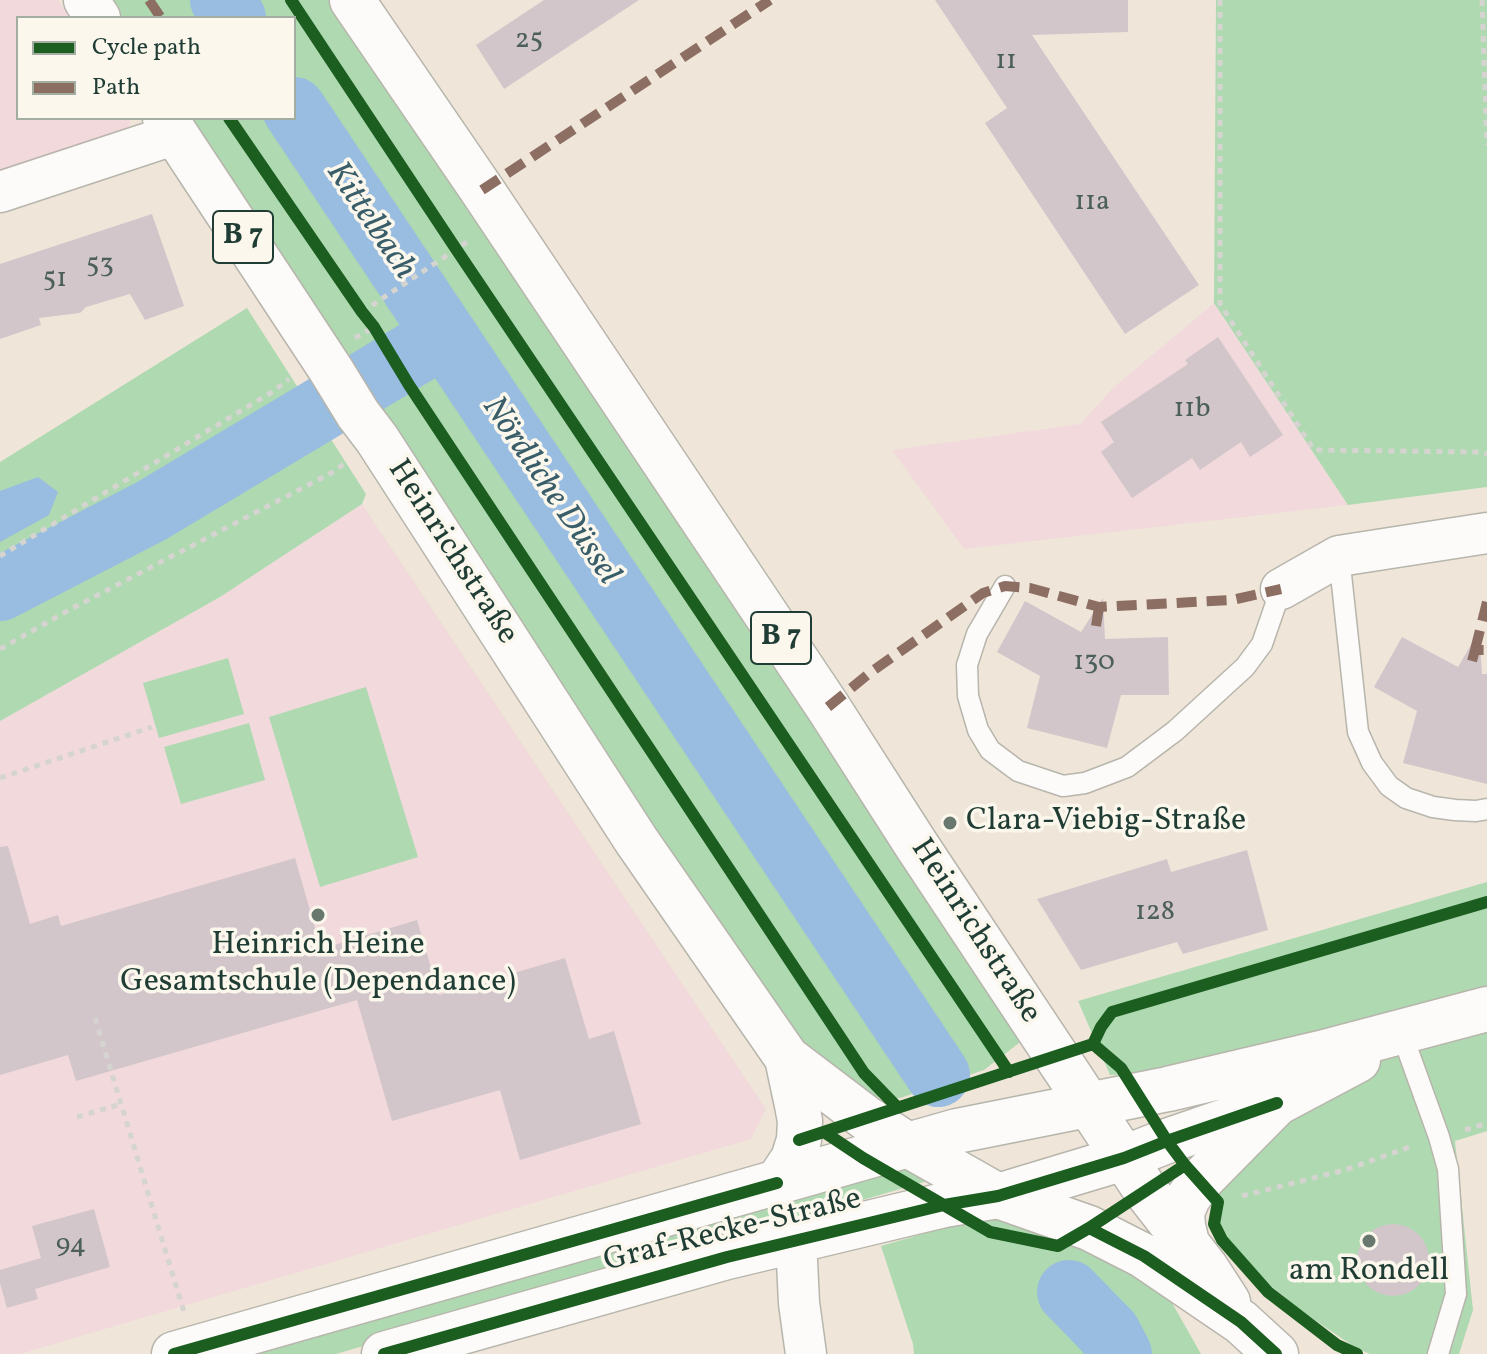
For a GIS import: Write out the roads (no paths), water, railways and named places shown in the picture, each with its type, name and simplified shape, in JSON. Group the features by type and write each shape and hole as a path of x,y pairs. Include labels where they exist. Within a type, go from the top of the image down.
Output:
{"main road":[{"name":"Heinrichstraße","path":"352,0 828,707 1146,1191 1206,1268 1241,1322"},
{"name":"Heinrichstraße","path":"170,126 636,840 787,1058 866,1118 908,1145 998,1196 1089,1228 1144,1256 1241,1322"},
{"name":"Graf-Recke-Straße","path":"185,1351 957,1131 1168,1089 1411,1032 1487,1009"},
{"name":"Graf-Recke-Straße","path":"384,1354 436,1347 727,1257 944,1205 998,1196 1124,1158 1277,1103 1411,1032"},
{"name":"B 7","path":"777,1183 793,1159 799,1140 800,1121 787,1058"},
{"path":"1187,1243 1182,1212 1188,1198 1200,1181 1277,1103"},
{"name":"B 7","path":"1241,1322 1276,1354"}],"street":[{"path":"0,192 170,126"},
{"path":"1281,589 1339,556 1487,533"},
{"path":"796,1240 799,1303 806,1354"}],"lane":[{"path":"1339,556 1358,732 1372,763 1389,786 1406,798 1455,810 1487,809"},
{"path":"1005,586 977,634 967,665 968,696 978,730 990,750 1018,771 1063,786 1085,783 1127,767 1175,731 1245,667 1262,644 1281,589"},
{"path":"1411,1032 1448,1169 1456,1294 1438,1354"}],"water":[{"path":"38,477 58,492 49,515 0,542 0,491"}],"waterway":[{"name":"Kittelbach","path":"222,0 233,16"},
{"name":"Nördliche Düssel","path":"296,112 938,1075"},
{"name":"Nördliche Düssel","path":"0,589 151,511 445,335"},
{"name":"Nördliche Düssel","path":"1069,1292 1109,1333 1120,1354"}],"place":[{"name":"Clara-Viebig-Straße","path":"950,823"},
{"name":"Heinrich Heine Gesamtschule (Dependance)","path":"318,915"},
{"name":"am Rondell","path":"1369,1241"}]}
